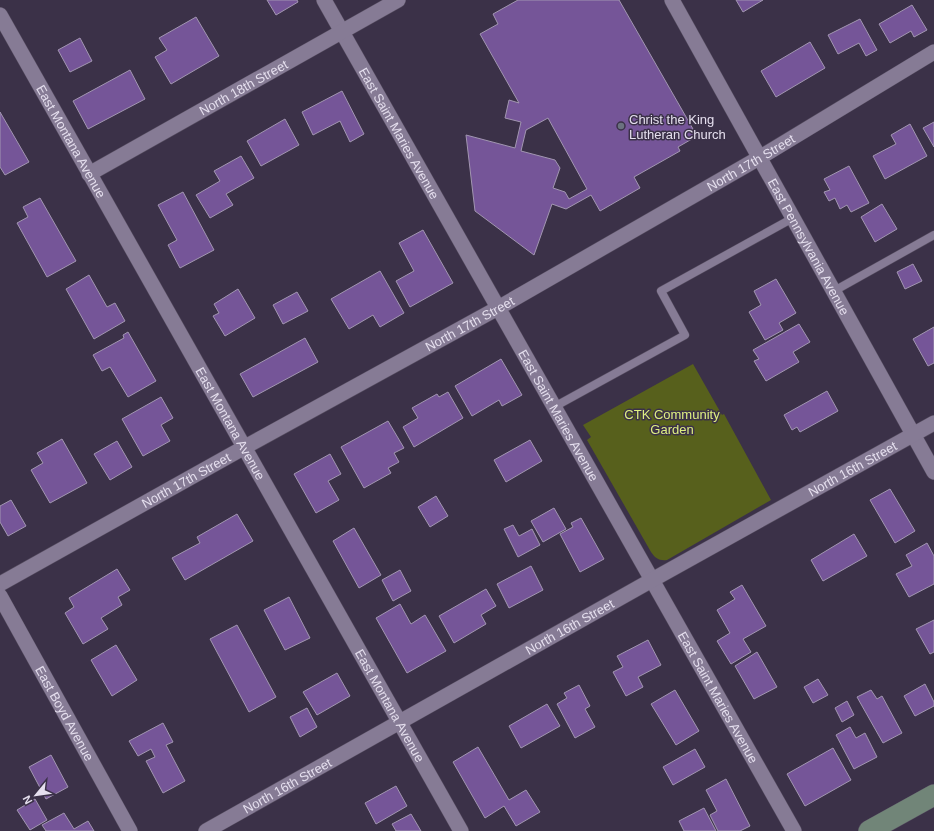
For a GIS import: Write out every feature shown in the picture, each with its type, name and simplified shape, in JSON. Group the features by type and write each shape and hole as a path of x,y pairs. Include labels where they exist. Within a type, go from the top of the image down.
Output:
{"main road":[{"path":"869,831 934,795"}],"street":[{"name":"East Saint Maries Avenue","path":"324,0 794,831"},
{"name":"North 18th Street","path":"89,174 398,0"},
{"name":"East Pennsylvania Avenue","path":"672,0 934,472"},
{"name":"East Montana Avenue","path":"0,15 461,831"},
{"name":"North 17th Street","path":"0,584 498,308 759,158 934,52"},
{"name":"North 16th Street","path":"206,831 934,423"},
{"name":"East Boyd Avenue","path":"0,596 130,831"}],"lane":[{"path":"554,407 685,335 661,292 794,218"},
{"path":"834,291 934,235"}],"green space":[{"name":"CTK Community Garden","path":"693,364 722,415 724,414 771,500 667,560 662,560 651,552 587,440 591,437 583,425"}],"building":[{"path":"267,0 297,0 298,2 276,15"},
{"name":"Christ the King Lutheran Church","path":"518,0 619,0 697,136 678,147 680,151 634,177 640,188 600,211 591,195 566,209 552,204 534,255 475,211 466,135 515,148 521,122 505,118 509,100 519,103 480,34 498,24 493,14","holes":["548,118 587,189 569,199 565,192 553,188 560,168 555,160 521,151 526,130"]},
{"path":"736,0 763,0 743,12"},
{"path":"912,5 927,30 914,37 911,31 890,43 879,24"},
{"path":"196,17 219,56 171,84 155,57 167,50 159,38"},
{"path":"860,19 877,50 866,56 859,43 838,54 828,35"},
{"path":"80,38 92,61 70,72 58,50"},
{"path":"810,42 825,68 776,97 761,71"},
{"path":"130,70 145,99 88,129 73,101"},
{"path":"342,91 364,134 350,142 340,121 313,135 302,112"},
{"path":"0,112 29,162 5,175 0,167"},
{"path":"285,119 299,145 261,166 247,141"},
{"path":"934,122 934,147 923,128"},
{"path":"910,124 927,156 885,179 873,156 896,144 891,135"},
{"path":"241,156 254,178 226,194 233,205 210,218 196,195 220,181 214,171"},
{"path":"849,166 869,203 851,212 847,205 840,209 835,198 829,201 824,192 830,190 824,179"},
{"path":"183,192 214,250 180,268 168,245 177,240 158,205"},
{"path":"40,198 76,261 47,277 17,223 28,217 23,207"},
{"path":"882,204 897,229 875,242 861,217"},
{"path":"423,230 453,283 410,307 396,281 414,271 399,243"},
{"path":"913,264 922,281 905,289 897,272"},
{"path":"380,271 404,313 380,327 373,315 349,329 331,299"},
{"path":"89,275 107,307 115,303 125,321 94,339 66,289"},
{"path":"776,279 796,313 779,323 783,330 765,340 749,312 761,305 754,291"},
{"path":"238,289 255,318 225,336 213,316 219,313 214,304"},
{"path":"297,292 308,311 283,324 273,305"},
{"path":"799,324 810,342 793,352 799,362 766,381 754,361 759,359 753,350"},
{"path":"934,327 934,363 928,366 913,339"},
{"path":"128,332 156,381 128,397 110,367 102,371 93,355 124,338 123,335"},
{"path":"305,338 318,362 253,397 240,374"},
{"path":"501,359 522,395 502,406 499,400 472,416 455,386"},
{"path":"827,391 838,411 800,432 797,427 792,430 784,415"},
{"path":"448,392 463,418 414,447 403,427 418,418 412,408 437,394 439,397"},
{"path":"161,397 173,418 161,425 170,441 143,456 122,419"},
{"path":"388,421 404,448 394,453 399,462 388,468 391,473 364,488 341,447"},
{"path":"62,439 87,483 50,503 31,470 43,463 37,453"},
{"path":"530,440 542,461 506,482 494,460"},
{"path":"117,441 132,467 110,480 94,454"},
{"path":"330,454 341,474 328,481 339,500 316,513 294,474"},
{"path":"890,489 915,531 895,543 870,500"},
{"path":"436,496 448,516 430,527 418,507"},
{"path":"11,500 26,526 8,536 0,522 0,506"},
{"path":"554,508 566,529 543,542 531,521"},
{"path":"237,514 253,541 185,580 172,558 200,543 197,537"},
{"path":"581,518 604,559 580,572 560,534 573,527 571,523"},
{"path":"513,525 519,536 532,529 540,545 518,557 504,529"},
{"path":"354,528 381,575 359,588 333,541"},
{"path":"854,534 867,556 823,581 811,560"},
{"path":"927,543 934,556 934,584 909,597 896,574 912,566 906,555"},
{"path":"531,566 543,590 509,608 497,584"},
{"path":"117,569 130,590 118,597 122,605 101,618 108,629 83,644 65,613 74,607 69,598"},
{"path":"400,570 411,591 393,601 382,580"},
{"path":"742,585 766,626 743,639 751,652 731,664 717,641 730,633 717,610 735,599 730,592"},
{"path":"486,589 496,606 481,615 486,624 454,643 439,616"},
{"path":"289,597 310,638 285,650 264,610"},
{"path":"400,604 411,624 425,615 446,651 407,673 376,618"},
{"path":"934,620 934,652 930,654 916,629"},
{"path":"237,625 276,697 249,712 210,639"},
{"path":"648,640 661,665 638,677 643,687 626,696 613,672 623,667 617,656"},
{"path":"116,645 137,680 112,696 91,660"},
{"path":"757,652 777,687 754,699 735,666"},
{"path":"337,673 350,696 317,715 303,692"},
{"path":"818,679 828,695 813,703 804,687"},
{"path":"925,684 934,702 934,706 915,716 904,696"},
{"path":"579,685 590,706 585,709 595,727 575,738 557,704 567,698 564,693"},
{"path":"675,690 699,731 676,745 651,704"},
{"path":"871,690 877,699 882,696 902,733 883,743 857,697"},
{"path":"847,701 854,715 842,722 835,708"},
{"path":"547,704 560,726 521,748 509,726"},
{"path":"307,708 317,727 300,737 290,717"},
{"path":"163,723 173,742 166,745 185,781 163,793 146,761 155,757 151,749 138,756 129,741"},
{"path":"850,727 856,738 865,733 877,757 854,769 836,735"},
{"path":"478,747 509,800 526,790 540,812 516,826 504,806 485,818 453,762"},
{"path":"833,748 851,780 805,806 787,774"},
{"path":"695,749 705,767 673,785 663,767"},
{"path":"51,755 68,787 46,799 29,767"},
{"path":"726,779 750,826 740,831 718,831 710,815 717,811 706,790"},
{"path":"396,786 407,806 376,824 365,803"},
{"path":"35,799 47,820 30,830 17,810"},
{"path":"704,808 716,831 684,831 679,821"},
{"path":"64,813 74,829 88,821 94,831 46,831 42,825"},
{"path":"411,814 421,831 396,831 392,824"}],"place":[{"name":"Christ the King Lutheran Church","path":"621,126"}]}
